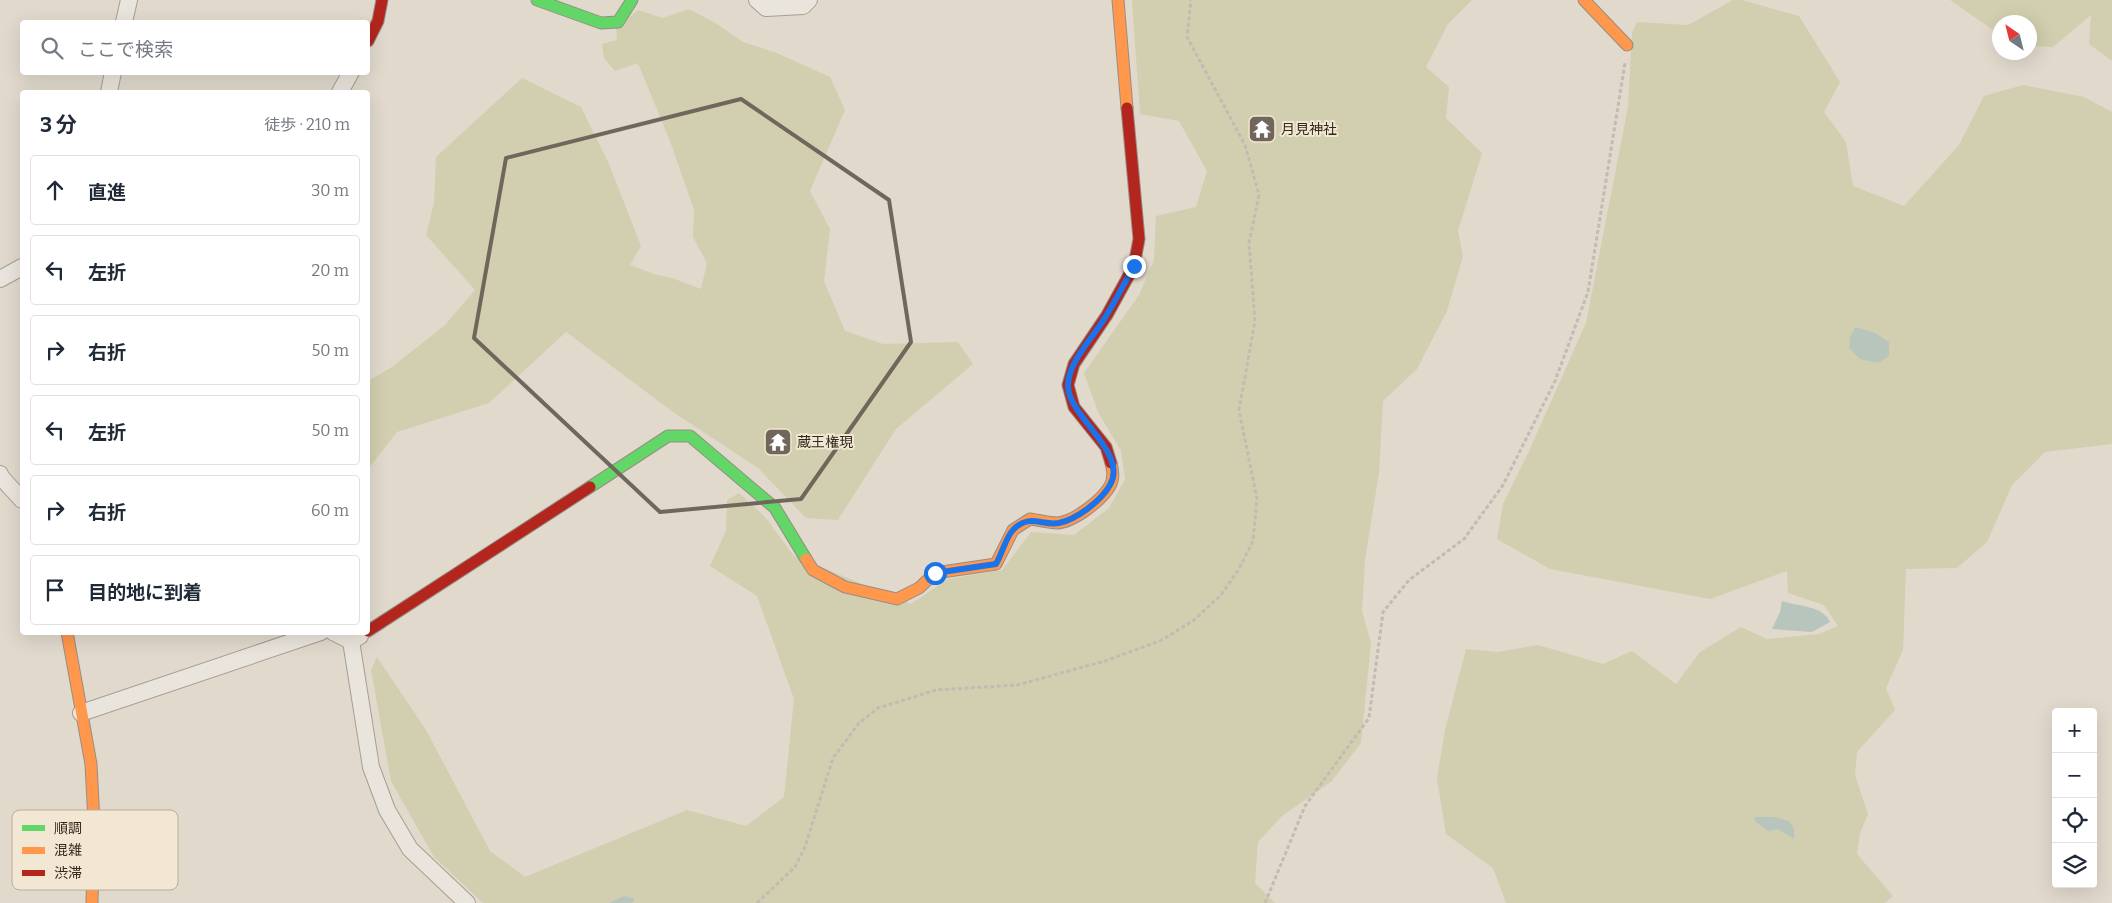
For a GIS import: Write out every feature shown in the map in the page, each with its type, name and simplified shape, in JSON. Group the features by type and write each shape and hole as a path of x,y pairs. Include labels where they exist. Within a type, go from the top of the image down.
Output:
{"street":[{"path":"124,20 129,0"},
{"path":"370,38 378,21 382,0"},
{"path":"537,0 601,23 618,22 632,0"},
{"path":"757,0 766,8 803,6 809,0"},
{"path":"370,629 668,436 690,436 775,508 813,570 845,586 897,599 918,588 935,573 996,564 1013,530 1030,520 1058,523 1076,516 1092,506 1111,485 1114,471 1106,447 1074,407 1068,386 1074,364 1107,315 1134,266 1139,239 1118,0"},
{"path":"1584,0 1627,45"},
{"path":"109,90 112,75"},
{"path":"341,90 349,75"},
{"path":"0,279 20,268"},
{"path":"0,474 1,478 20,498"},
{"path":"68,635 91,764 93,810"},
{"path":"81,713 312,635"},
{"path":"339,635 351,642"},
{"path":"351,642 362,635"},
{"path":"351,642 371,766 387,810 410,849 467,903"},
{"path":"92,890 92,903"}],"path":[{"path":"757,903 794,867 805,847 833,758 859,723 878,708 936,690 1017,685 1106,661 1162,640 1194,620 1222,595 1239,569 1253,541 1257,498 1239,410 1255,321 1249,243 1259,195 1245,145 1186,38 1191,0"},
{"path":"1265,903 1305,806 1369,718 1383,612 1409,580 1464,539 1503,485 1556,381 1588,292 1627,45"}],"highlighted area":[{"path":"741,99 889,200 911,342 801,499 660,512 474,338 506,158"}],"shaded area":[{"path":"1132,0 1472,0 1448,24 1426,67 1449,87 1446,118 1482,153 1458,231 1463,256 1447,311 1417,369 1383,401 1379,473 1365,560 1362,611 1371,643 1361,743 1332,781 1282,816 1258,842 1255,883 1275,903 483,903 434,857 391,781 371,670 377,657 426,730 490,851 525,877 687,810 746,826 784,797 794,699 757,596 710,566 726,531 727,500 739,493 765,517 794,556 911,604 948,579 1002,570 1031,532 1074,535 1109,508 1125,479 1121,451 1098,412 1084,373 1139,295 1154,260 1156,216 1196,207 1207,171 1179,121 1140,114"},
{"path":"1733,0 1742,0 1799,16 1840,82 1824,112 1846,142 1853,186 1904,206 1959,145 1984,96 2023,85 2084,97 2112,112 2112,444 2045,452 2012,485 1987,542 1957,568 1906,569 1903,650 1886,688 1895,710 1857,752 1855,775 1868,814 1860,833 1857,854 1893,896 1885,903 1506,903 1493,868 1446,834 1437,779 1445,730 1466,649 1498,652 1538,645 1603,664 1632,651 1676,684 1700,652 1741,627 1767,639 1819,634 1838,626 1824,605 1788,593 1787,571 1710,599 1550,569 1497,539 1503,504 1530,449 1586,323 1628,107 1632,33 1637,22 1688,25"},
{"path":"1950,0 2112,0 2112,61 2089,44 2091,15 2053,47 2037,46 2037,15 1992,15 1992,29"},
{"path":"689,9 717,24 743,42 777,53 830,77 845,110 810,191 830,229 824,281 845,331 883,344 958,342 973,364 896,429 838,520 806,518 758,468 673,412 566,332 489,403 397,432 370,466 370,380 392,367 445,325 475,290 426,235 434,203 436,157 522,78 581,107 609,164 641,246 630,265 701,289 707,263 693,237 694,210 670,141 638,63 615,71 604,58 602,44 617,40 616,28 638,10 663,18"},
{"path":"1855,327 1875,333 1889,342 1889,356 1878,363 1860,359 1849,348 1850,337"},
{"path":"1782,601 1816,609 1822,612 1830,622 1812,632 1772,629 1780,612"},
{"path":"1755,817 1774,817 1789,821 1794,829 1794,839 1778,829 1769,831 1754,821"},
{"path":"624,896 635,899 632,903 609,903"}],"traffic: fast":[{"path":"537,0 601,23 618,22 632,0"},
{"path":"590,487 668,436 690,436 775,508 806,559"}],"traffic: slow":[{"path":"1118,0 1127,108"},
{"path":"1584,0 1627,45"},
{"path":"806,559 813,570 845,587 897,599 919,588 935,573 996,564 1013,530 1030,519 1057,523 1079,515 1101,498 1110,486 1113,474 1111,463"},
{"path":"68,635 91,764 93,810"},
{"path":"92,890 92,903"}],"traffic: jam":[{"path":"370,37 378,21 382,0"},
{"path":"1111,463 1106,447 1074,407 1068,385 1074,364 1107,315 1134,266 1139,239 1127,108"},
{"path":"370,630 590,487"}],"place":[{"name":"月見神社","path":"1262,129"},
{"name":"蔵王権現","path":"778,442"}],"route":[{"path":"935,573 996,564 1013,530 1030,520 1058,523 1076,516 1092,506 1111,485 1114,471 1106,447 1074,407 1068,386 1074,364 1107,315 1134,266"}]}
